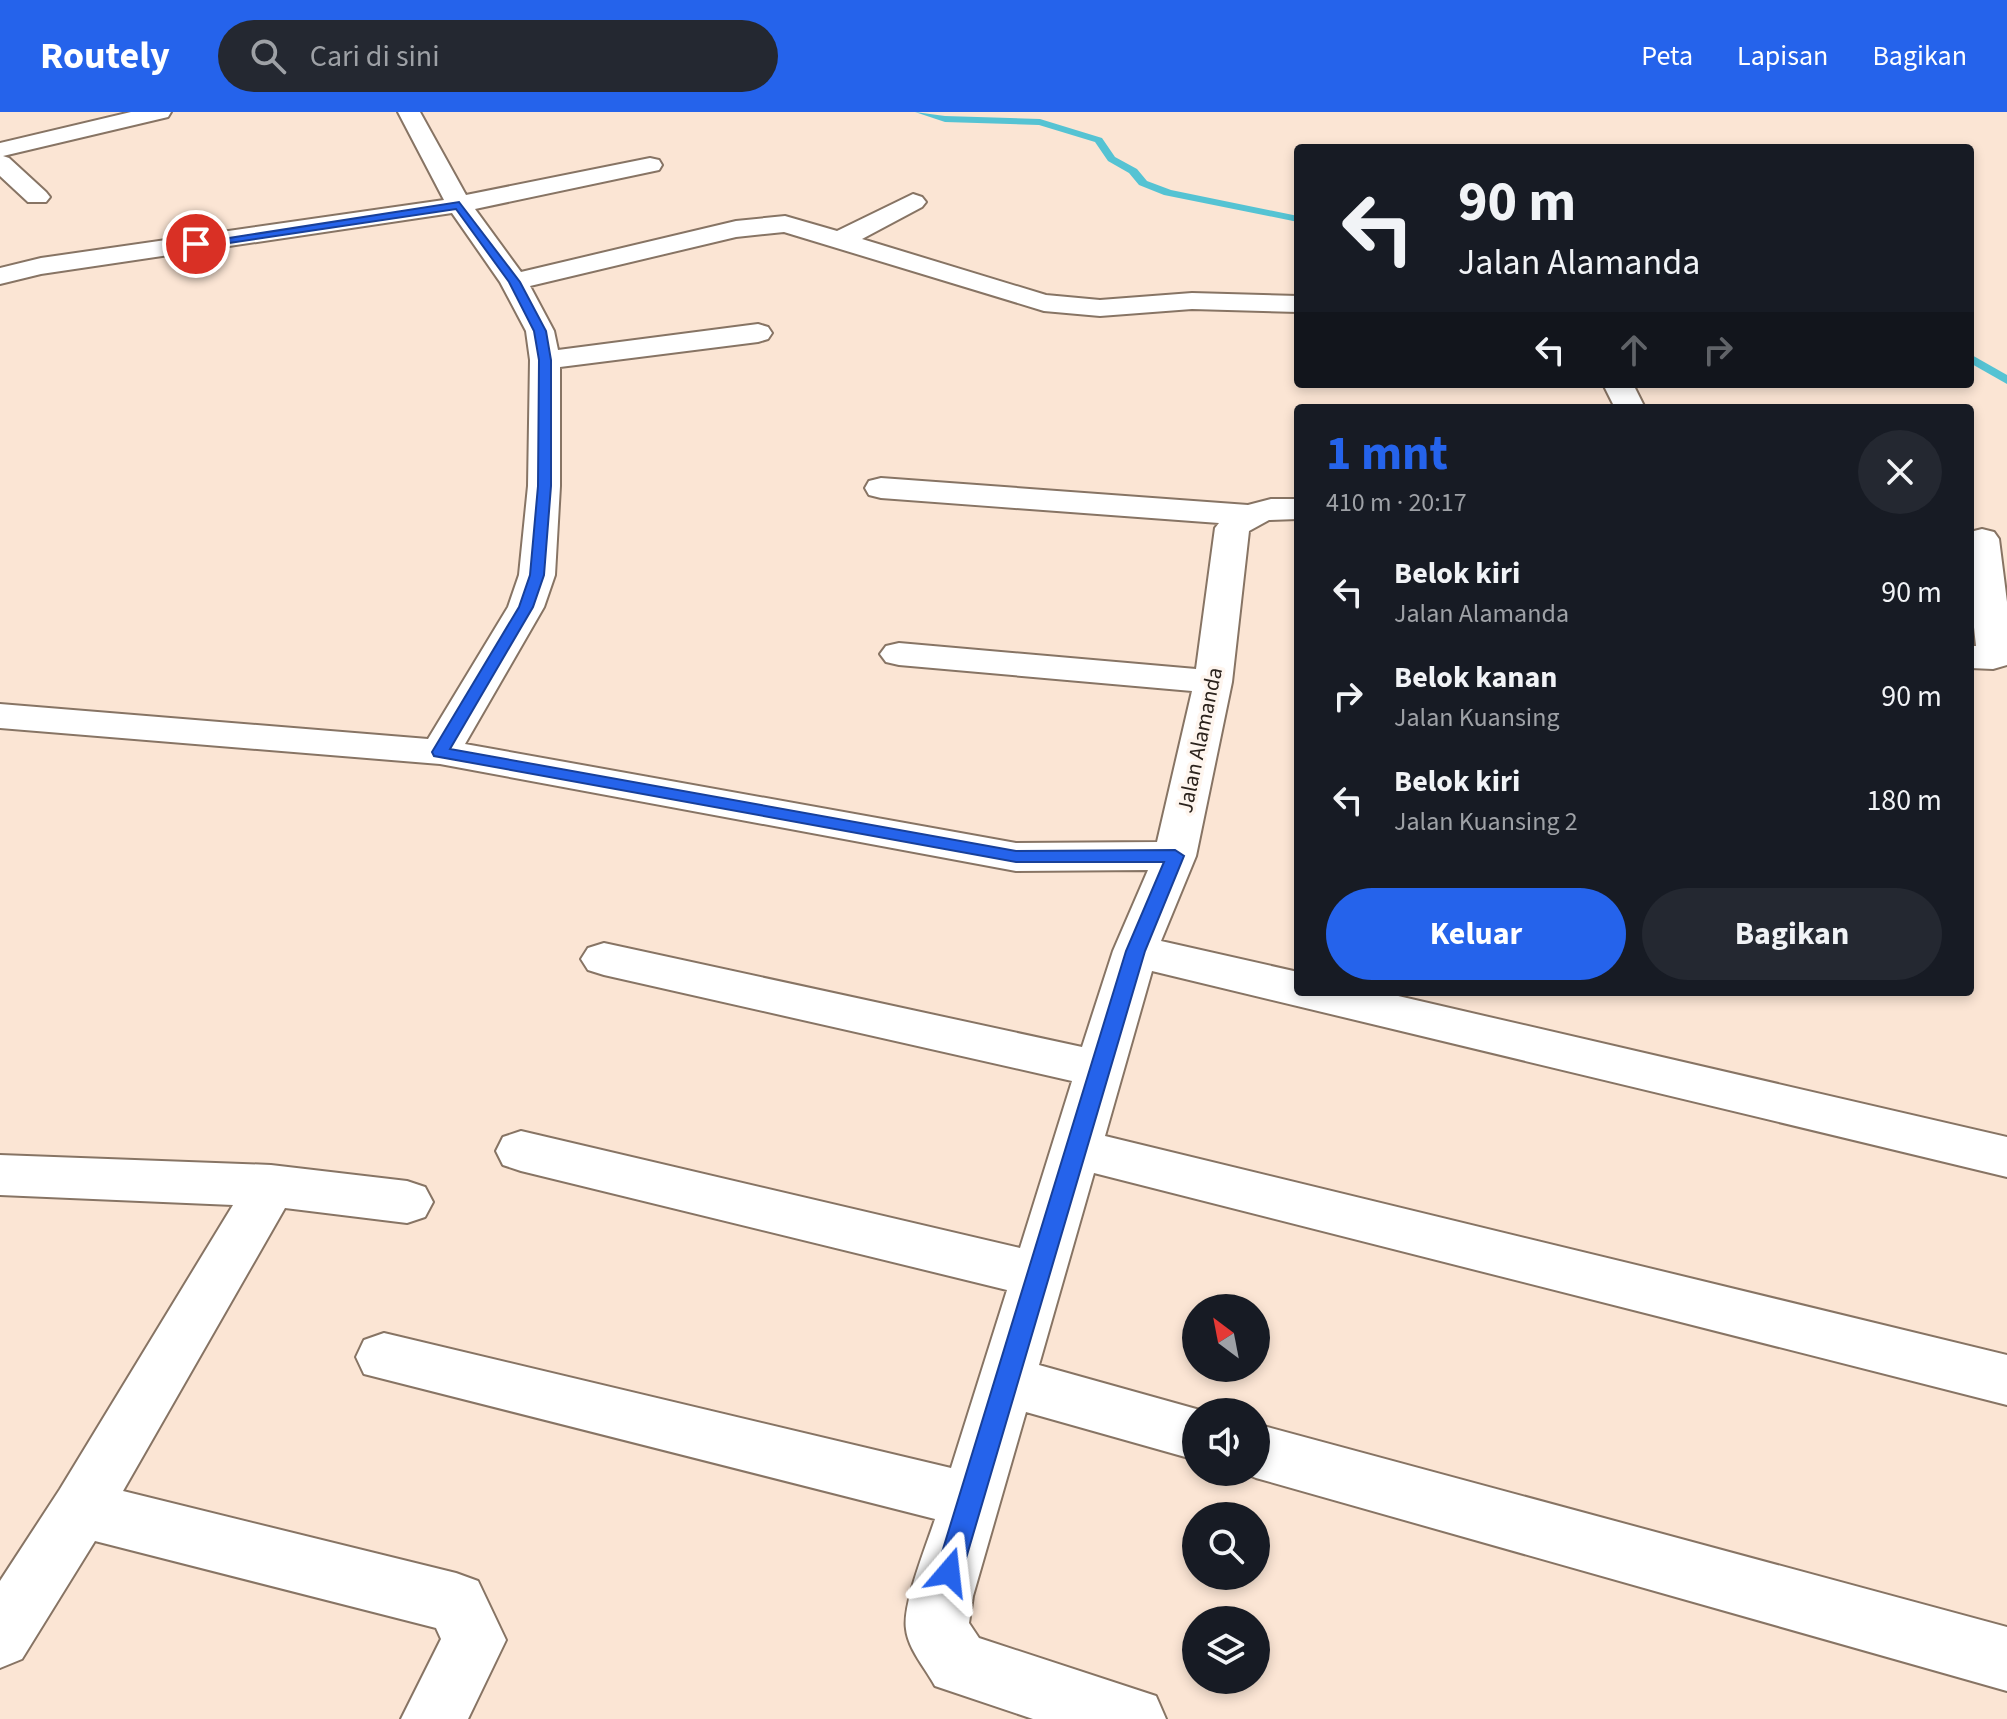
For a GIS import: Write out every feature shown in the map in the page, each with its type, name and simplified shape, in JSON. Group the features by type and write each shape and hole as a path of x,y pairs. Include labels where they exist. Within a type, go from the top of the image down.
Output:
{"street":[{"path":"0,150 160,112"},
{"path":"409,112 459,205 514,282 540,331 545,360 544,486 537,575 526,607 440,752"},
{"path":"0,163 37,197"},
{"path":"0,276 41,266 459,205 650,165"},
{"path":"838,241 913,202"},
{"path":"514,282 756,225 785,224 1065,307 1100,308 1192,301 1294,304"},
{"path":"545,360 758,333"},
{"path":"881,488 1252,515 1276,507 1294,509"},
{"name":"Jalan Alamanda","path":"1133,1719 958,1663 937,1629 942,1596 970,1500 1078,1149 1135,951 1175,856 1213,682 1232,528 1252,515"},
{"path":"1974,657 1993,658 1995,655 1986,539"},
{"path":"899,654 1213,682"},
{"path":"0,716 440,752 1016,857 1175,856"},
{"path":"1135,951 1294,988"},
{"path":"604,959 1099,1069"},
{"path":"1326,996 2007,1157"},
{"path":"1078,1149 2007,1380"},
{"path":"521,1151 1039,1275"},
{"path":"0,1175 271,1186 407,1202"},
{"path":"0,1637 81,1509 271,1186"},
{"path":"384,1357 970,1500"},
{"path":"1006,1381 1182,1430"},
{"path":"1270,1455 2007,1659"},
{"path":"81,1509 456,1603 474,1640 434,1719"}],"waterway":[{"path":"920,112 945,119 1040,122 1099,140 1111,159 1133,171 1143,183 1168,193 1294,218"},
{"path":"1974,360 2007,380"}],"route":[{"path":"196,244 459,205 514,282 540,331 545,360 544,486 537,575 526,607 440,752 1016,857 1175,856 1135,951 949,1572"}]}
